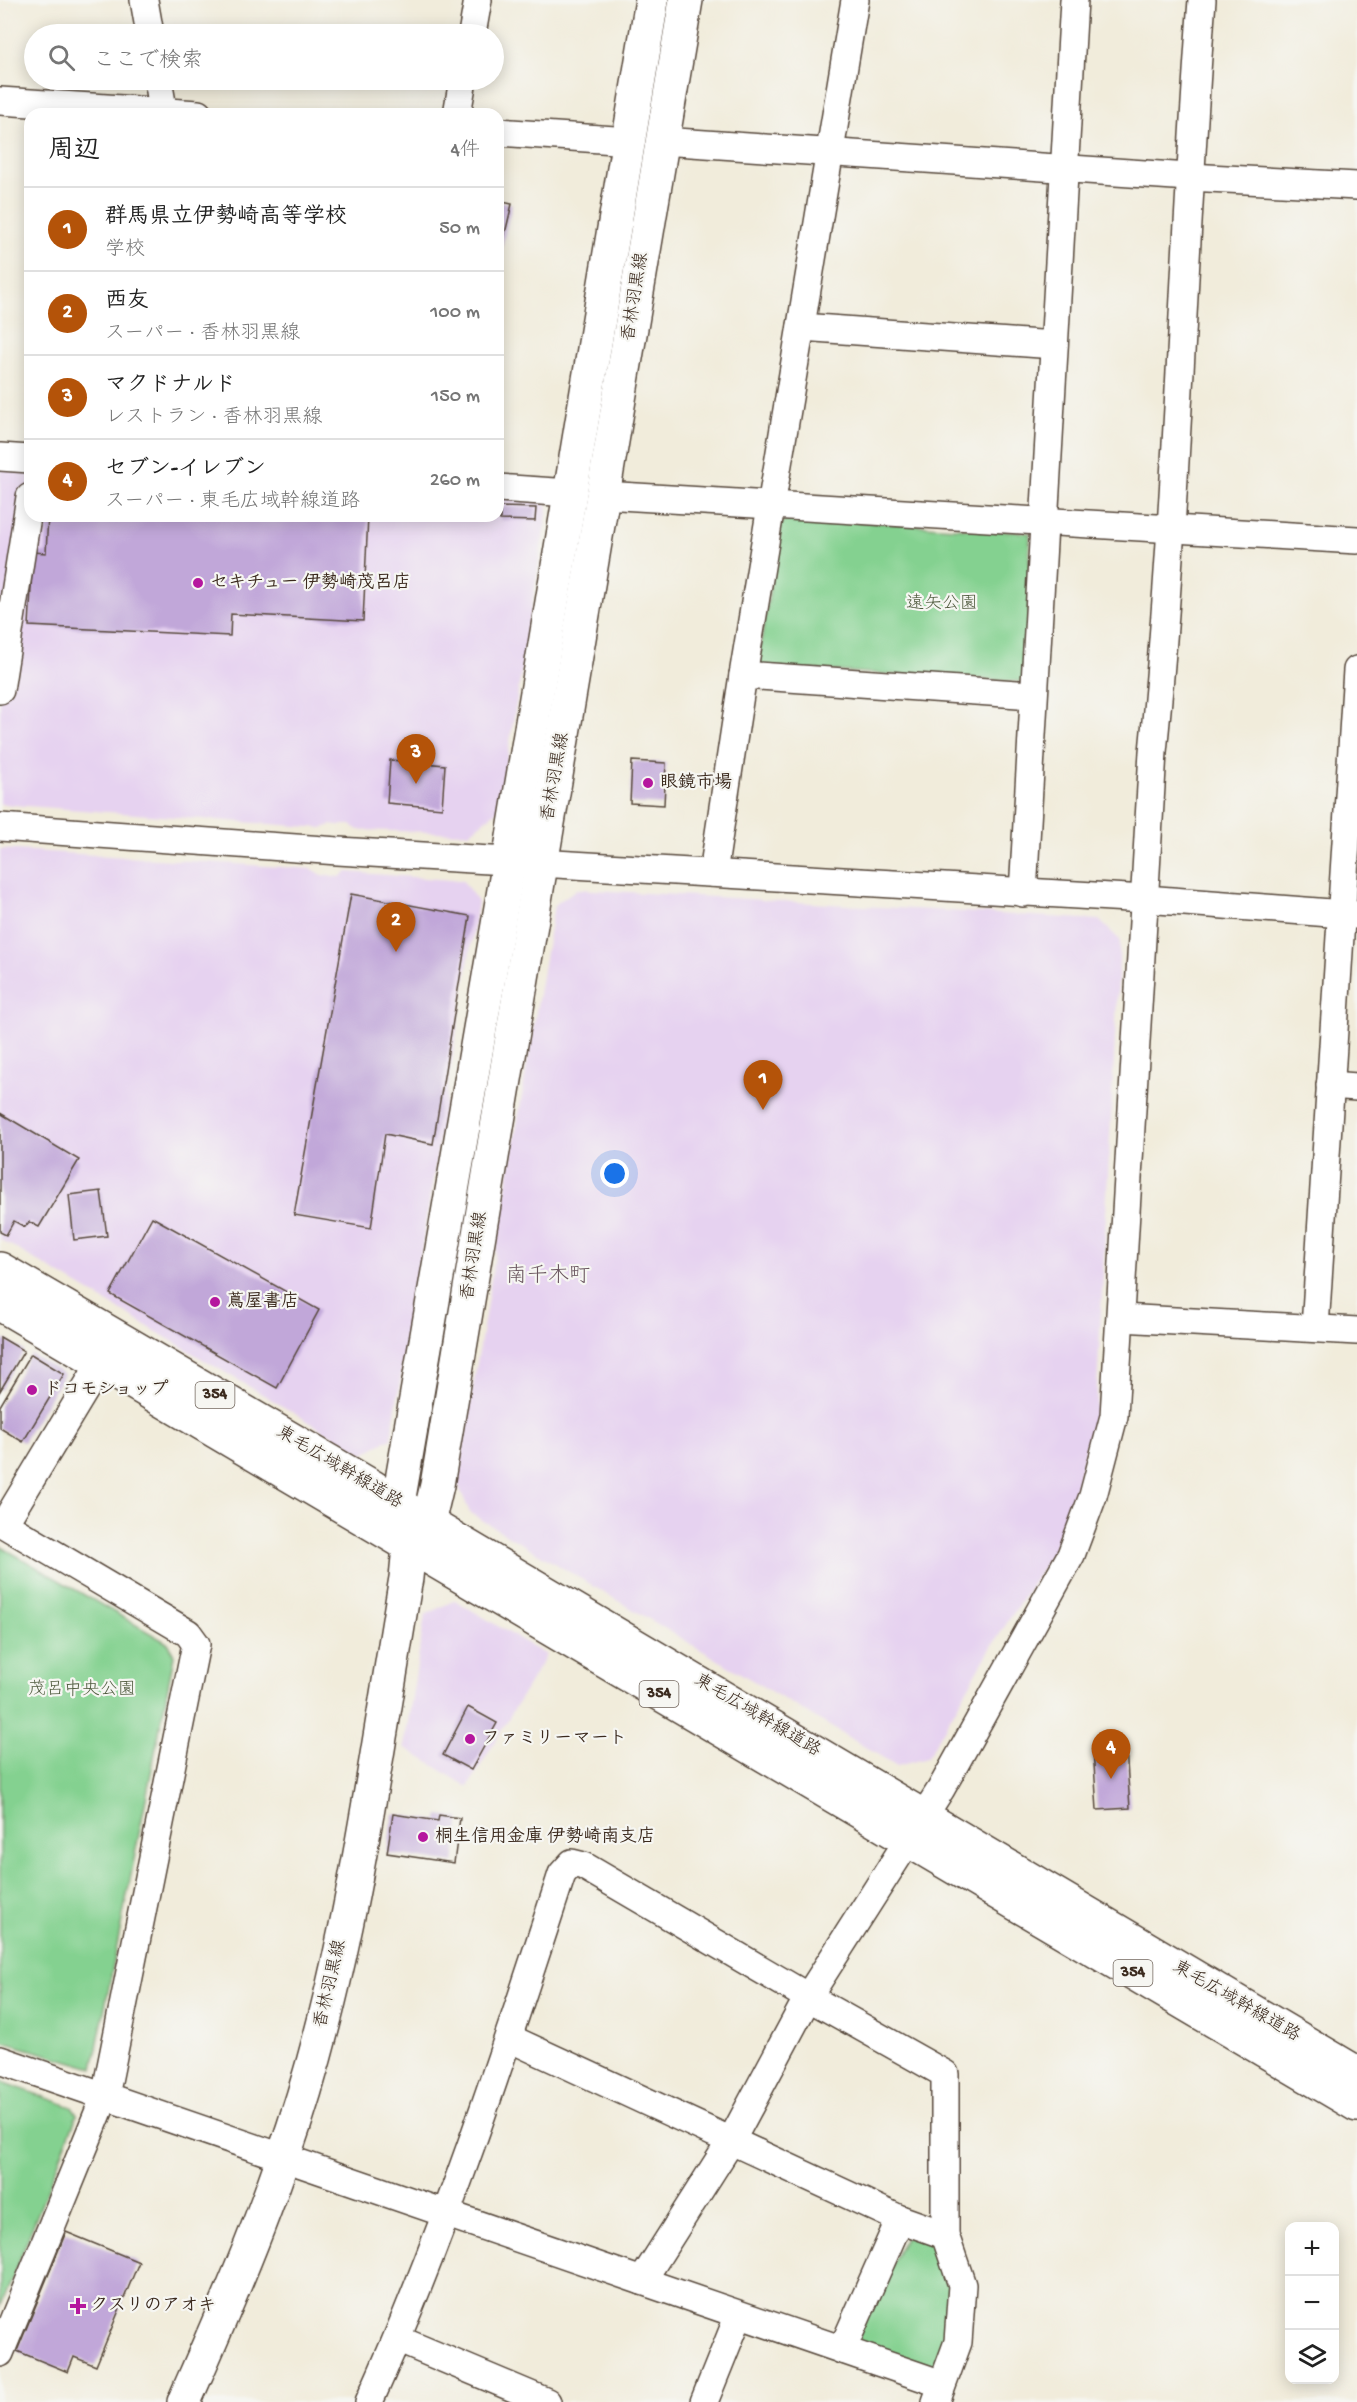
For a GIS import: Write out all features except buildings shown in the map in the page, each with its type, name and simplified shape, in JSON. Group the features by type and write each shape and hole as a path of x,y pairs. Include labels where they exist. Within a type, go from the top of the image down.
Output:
{"main road":[{"name":"香林羽黒線","path":"184,2402 283,2159 321,2028 345,1923 418,1535 439,1473 603,495 646,141 652,0"},
{"name":"香林羽黒線","path":"418,1535 398,1503 570,493 646,141 686,0"},
{"name":"東毛広域幹線道路","path":"0,1269 398,1503"},
{"name":"東毛広域幹線道路","path":"0,1304 101,1364 418,1535 917,1829 1357,2073"},
{"name":"東毛広域幹線道路","path":"917,1829 1357,2105"}],"street":[{"path":"144,0 148,24"},
{"path":"474,24 478,0"},
{"path":"713,873 743,675 855,0"},
{"path":"1023,893 1032,695 1045,522 1074,0"},
{"path":"642,2281 731,2140 808,1997 917,1829 1071,1555 1093,1496 1114,1416 1170,530 1189,177 1202,0"},
{"path":"160,90 163,108"},
{"path":"458,108 462,90"},
{"path":"0,101 42,108"},
{"path":"504,132 1357,186"},
{"path":"801,327 1054,345"},
{"path":"0,457 24,459"},
{"path":"504,488 570,493"},
{"path":"603,495 773,503 1170,530 1357,540"},
{"path":"0,690 26,522"},
{"path":"1315,1328 1330,1085 1351,914 1357,670"},
{"path":"743,675 1032,695"},
{"path":"0,827 541,864 1145,899 1351,914"},
{"path":"1330,1085 1357,1087"},
{"path":"1121,1318 1357,1331"},
{"path":"0,2353 105,2096 196,1644 188,1633 2,1523 101,1364"},
{"path":"0,2060 283,2159 446,2215 642,2281 842,2350 939,2393 958,2342 962,2285 945,2235 945,2074 584,1866 572,1863 562,1874 509,2038 446,2215 397,2339 369,2402"},
{"path":"509,2038 900,2219 945,2235"},
{"path":"842,2350 900,2219"},
{"path":"704,2402 739,2315"},
{"path":"397,2339 531,2399"}],"shaded area":[{"path":"0,467 24,469 24,522 504,522 504,495 540,498 548,507 499,809 469,833 358,830 351,825 331,825 323,828 0,804"},
{"path":"0,849 311,869 322,875 340,877 347,872 463,881 478,902 391,1438 363,1454 0,1239"},
{"path":"577,889 1099,920 1120,940 1096,1410 1076,1485 1053,1552 994,1643 927,1758 897,1766 470,1513 457,1482 554,905"},
{"path":"455,1600 546,1655 468,1787 404,1747 425,1615"}],"green space":[{"name":"遠矢公園","path":"791,517 1030,533 1027,682 762,667 758,660 781,523"},
{"name":"茂呂中央公園","path":"0,1546 169,1644 174,1656 93,2068 0,2041"},
{"path":"0,2081 72,2107 77,2115 0,2309"},
{"path":"913,2235 942,2247 953,2300 937,2374 861,2347 857,2339 905,2237"}],"place":[{"name":"セキチュー 伊勢崎茂呂店","path":"198,583"},
{"name":"眼鏡市場","path":"648,783"},
{"name":"マクドナルド","path":"416,784"},
{"name":"西友","path":"396,952"},
{"name":"群馬県立伊勢崎高等学校","path":"763,1110"},
{"name":"蔦屋書店","path":"215,1302"},
{"name":"ドコモショップ","path":"32,1390"},
{"name":"ファミリーマート","path":"470,1739"},
{"name":"セブン-イレブン","path":"1111,1779"},
{"name":"桐生信用金庫 伊勢崎南支店","path":"423,1837"},
{"name":"クスリのアオキ","path":"78,2306"}],"district":[{"name":"南千木町","path":"548,1277"}]}
